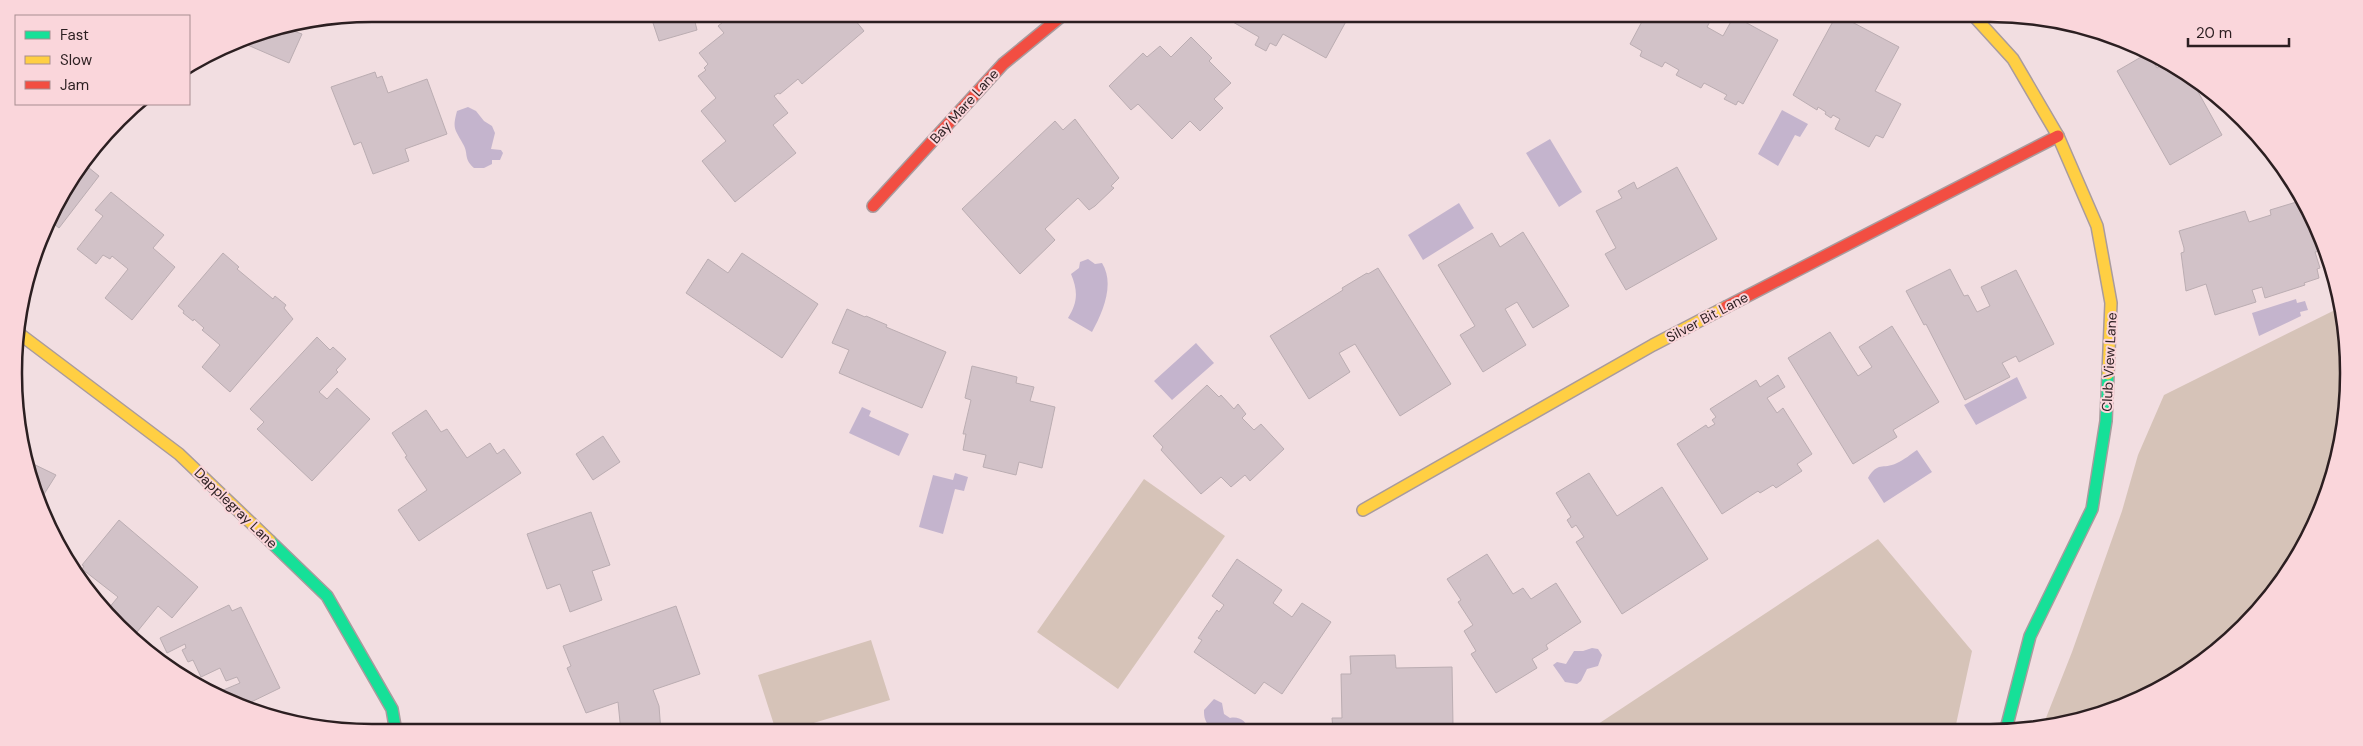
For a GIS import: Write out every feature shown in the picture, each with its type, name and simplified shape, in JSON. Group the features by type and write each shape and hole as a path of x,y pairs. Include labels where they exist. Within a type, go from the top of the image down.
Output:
{"street":[{"name":"Bay Mare Lane","path":"873,206 1003,64 1054,22"},
{"name":"Club View Lane","path":"1979,22 2013,59 2058,136 2097,226 2112,303 2106,421 2092,509 2030,636 2007,723"},
{"name":"Silver Bit Lane","path":"1364,510 1653,345 2058,136"},
{"name":"Dapplegray Lane","path":"24,337 179,454 327,596 392,709 395,724"}],"shaded area":[{"path":"468,107 476,111 484,121 492,126 495,133 491,149 501,150 503,153 500,160 492,160 492,164 484,168 474,168 471,165 467,159 465,147 455,129 457,111"},
{"path":"1782,110 1808,124 1800,137 1795,135 1778,166 1758,154"},
{"path":"1550,139 1582,192 1559,207 1526,153"},
{"path":"1459,203 1474,228 1423,260 1408,235"},
{"path":"1088,259 1095,264 1102,263 1106,271 1107,280 1106,298 1092,332 1068,318 1074,307 1076,296 1071,274 1079,268 1080,262"},
{"path":"2296,299 2297,303 2305,301 2308,310 2300,312 2301,316 2259,336 2252,313"},
{"path":"2335,310 2340,350 2340,396 2334,441 2329,464 2314,507 2294,548 2281,568 2254,604 2221,637 2165,677 2103,705 2045,719 2072,652 2122,511 2138,455 2164,395"},
{"path":"1196,343 1214,363 1172,400 1154,381"},
{"path":"2017,377 2027,398 1976,425 1964,405"},
{"path":"862,407 871,411 869,416 909,434 899,456 849,433"},
{"path":"1917,450 1932,472 1884,503 1868,478 1875,469 1897,463"},
{"path":"955,473 968,477 964,491 955,489 943,534 919,527 933,475 953,480"},
{"path":"1144,479 1225,536 1118,689 1037,632"},
{"path":"1878,539 1972,651 1956,724 1598,724"},
{"path":"871,640 890,700 810,724 774,724 758,675"},
{"path":"1598,649 1602,655 1598,666 1587,669 1581,681 1577,684 1565,682 1553,665 1557,662 1566,664 1574,651"},
{"path":"1214,699 1222,703 1224,714 1230,718 1242,720 1246,724 1208,724 1204,710"}],"building":[{"path":"653,22 695,22 697,30 659,41"},
{"path":"723,22 857,22 864,31 802,84 798,79 780,94 778,93 774,96 788,113 773,125 796,153 735,202 702,161 726,141 701,111 716,98 698,76 706,70 704,68 708,64 699,53 724,33 718,26"},
{"path":"1233,22 1346,22 1326,58 1283,34 1276,46 1270,43 1266,51 1255,45 1259,37"},
{"path":"1642,22 1710,22 1707,27 1723,36 1731,22 1745,22 1778,40 1743,104 1738,101 1736,105 1724,99 1727,95 1704,83 1701,88 1676,75 1679,70 1665,62 1662,67 1640,56 1642,51 1630,44"},
{"path":"1833,22 1852,22 1899,47 1875,91 1901,104 1883,138 1876,135 1869,147 1835,129 1840,119 1833,115 1831,118 1818,107 1817,110 1793,95"},
{"path":"295,31 302,34 289,63 248,45"},
{"path":"1191,37 1212,58 1209,61 1231,83 1214,99 1223,108 1200,131 1190,121 1172,139 1138,104 1131,110 1109,86 1143,53 1147,57 1160,46 1171,57"},
{"path":"2141,57 2154,64 2157,68 2160,66 2165,69 2198,91 2222,135 2170,165 2117,71"},
{"path":"375,72 377,78 382,76 388,93 427,79 447,134 405,149 409,161 373,174 361,142 354,145 331,87"},
{"path":"1075,119 1119,178 1111,186 1114,188 1095,206 1089,210 1078,198 1045,229 1055,240 1020,274 962,209 1055,121 1063,130"},
{"path":"1677,167 1717,239 1626,290 1605,254 1616,248 1596,211 1622,198 1618,191 1634,182 1637,189"},
{"path":"89,168 99,176 59,228 56,225 69,198"},
{"path":"111,192 164,235 153,248 175,267 132,320 105,298 128,269 112,256 110,259 103,255 96,264 77,249 103,216 95,210"},
{"path":"2296,202 2319,251 2315,252 2320,268 2317,269 2319,278 2304,283 2305,285 2265,298 2262,287 2252,290 2256,302 2215,315 2206,284 2186,291 2181,253 2184,252 2184,248 2179,231 2245,211 2249,222 2271,215 2270,210"},
{"path":"1523,232 1569,306 1533,328 1517,302 1505,309 1526,345 1483,372 1460,335 1475,326 1438,265 1492,233 1500,247"},
{"path":"223,253 239,267 237,269 273,299 275,296 286,305 284,308 293,319 230,392 202,367 220,345 202,330 204,328 194,319 193,321 183,313 184,311 178,306"},
{"path":"742,253 818,304 782,358 686,293 708,259 728,273"},
{"path":"1378,268 1451,384 1400,416 1355,344 1339,353 1350,372 1309,399 1270,336 1343,290 1342,288"},
{"path":"1950,269 1964,296 1968,295 1977,312 1990,306 1981,287 2016,270 2054,344 2019,362 2016,356 2002,363 2010,377 1965,400 1926,324 1924,325 1906,291"},
{"path":"847,309 946,352 922,408 839,373 849,350 832,343"},
{"path":"1892,326 1939,402 1893,430 1897,437 1853,464 1788,358 1830,332 1858,376 1872,367 1859,347"},
{"path":"317,337 330,350 333,347 346,359 336,370 338,372 319,392 327,399 337,388 370,419 312,481 257,429 264,422 250,409"},
{"path":"972,366 1017,377 1016,383 1034,387 1030,401 1055,407 1042,468 1019,462 1016,475 983,467 986,455 963,450 966,434 963,434 971,400 965,398"},
{"path":"1778,375 1785,387 1767,398 1777,413 1783,408 1812,454 1797,464 1802,471 1776,488 1773,485 1760,493 1758,491 1722,514 1677,444 1706,425 1708,428 1715,424 1712,420 1716,417 1710,409 1756,380 1760,387"},
{"path":"1207,385 1219,397 1221,395 1234,409 1238,404 1246,414 1242,418 1254,430 1261,424 1284,449 1250,481 1245,475 1231,487 1221,477 1201,494 1161,450 1163,447 1153,436"},
{"path":"426,410 441,432 447,429 467,458 490,443 497,454 504,449 521,473 419,541 398,510 427,490 392,433"},
{"path":"603,436 620,462 593,480 576,454"},
{"path":"34,464 56,475 44,494"},
{"path":"1589,473 1617,516 1662,487 1708,559 1622,614 1576,542 1584,537 1576,525 1572,528 1567,520 1571,517 1556,493"},
{"path":"591,512 610,565 592,571 602,600 570,612 560,584 547,589 527,534"},
{"path":"119,520 198,587 172,618 158,606 137,632 111,606 118,597 84,570 84,566 82,565"},
{"path":"1487,554 1513,594 1523,588 1531,599 1556,583 1581,622 1546,645 1548,649 1532,659 1537,668 1496,693 1471,654 1476,651 1464,631 1473,625 1458,602 1461,600 1447,579"},
{"path":"1237,559 1282,590 1273,603 1292,617 1302,603 1331,622 1282,694 1264,682 1255,694 1194,652 1202,640 1198,638 1217,610 1219,612 1224,605 1212,596"},
{"path":"229,605 232,611 241,607 280,688 252,702 239,697 224,690 240,683 237,677 226,681 220,668 201,677 193,660 188,662 182,650 186,648 185,644 167,653 160,638"},
{"path":"676,606 700,674 653,690 659,706 660,724 620,724 618,702 586,713 567,668 571,666 563,646"},
{"path":"1395,655 1396,668 1452,667 1453,724 1332,724 1332,718 1342,718 1341,674 1351,674 1350,656"}],"traffic: fast":[{"path":"2007,723 2030,636 2092,509 2106,421 2108,374"},
{"path":"270,541 327,596 392,709 395,724"}],"traffic: slow":[{"path":"1979,22 2013,59 2058,136 2097,226 2111,303 2108,374"},
{"path":"1363,510 1653,345 1726,307"},
{"path":"24,337 179,454 270,541"}],"traffic: jam":[{"path":"873,206 1003,64 1054,22"},
{"path":"1726,307 2058,136"}]}
